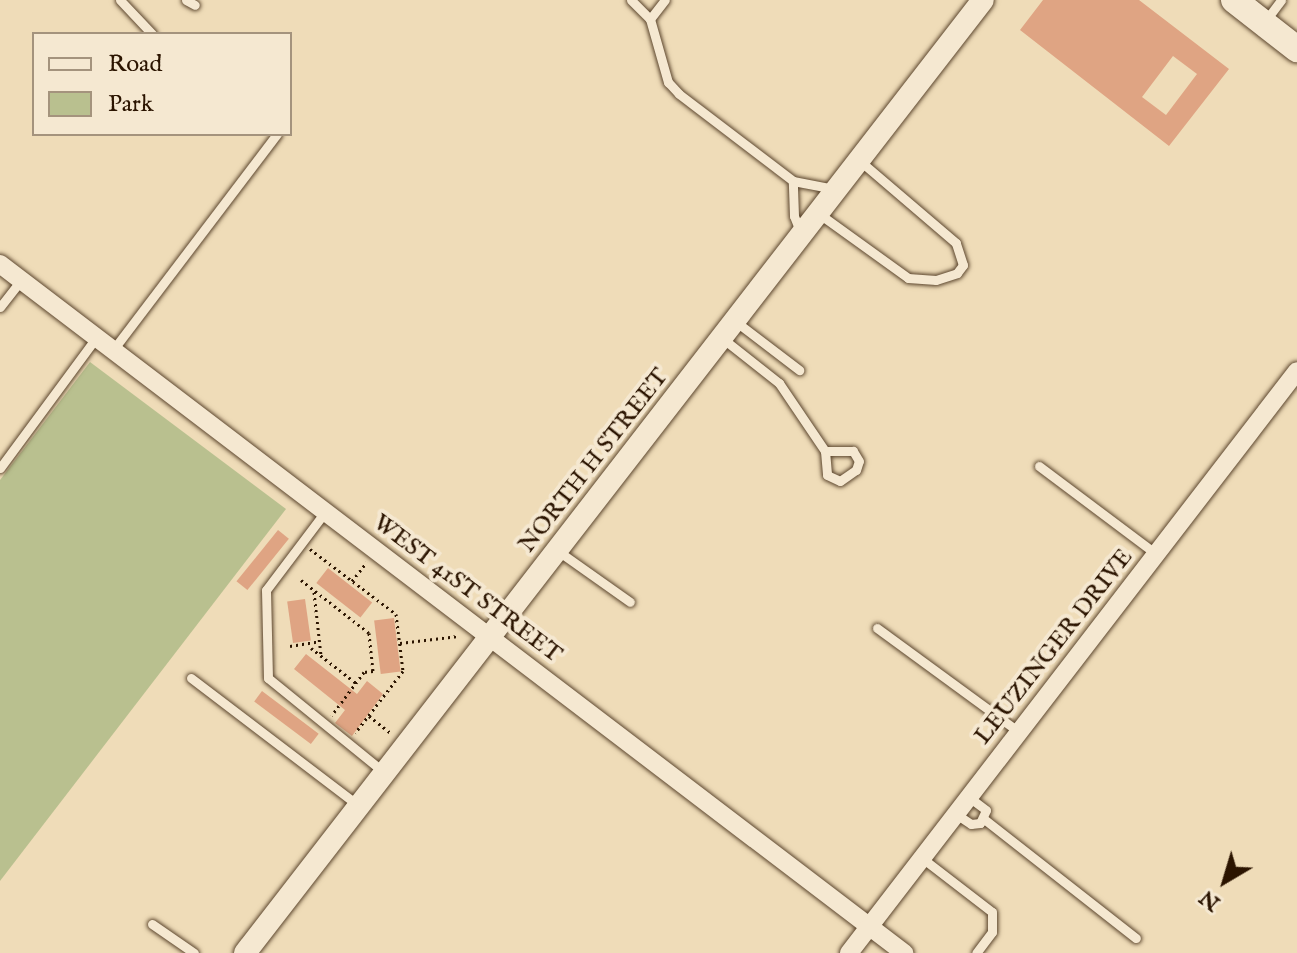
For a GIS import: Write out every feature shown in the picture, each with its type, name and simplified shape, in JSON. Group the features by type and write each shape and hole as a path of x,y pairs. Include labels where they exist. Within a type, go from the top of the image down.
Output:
{"main road":[{"path":"1234,0 1297,49"}],"street":[{"name":"NORTH H STREET","path":"251,951 359,806 983,0"},
{"name":"WEST 41ST STREET","path":"0,264 904,953"},
{"name":"LEUZINGER DRIVE","path":"849,953 1297,371"}],"lane":[{"path":"120,0 150,32"},
{"path":"631,0 650,19 668,82 679,94 793,181 837,189"},
{"path":"650,19 665,0"},
{"path":"1264,23 1281,0"},
{"path":"113,350 275,136"},
{"path":"818,213 908,278 949,277 963,265 956,243 859,160"},
{"path":"793,181 794,216 802,234"},
{"path":"0,307 21,280"},
{"path":"728,329 799,370"},
{"path":"728,329 779,383 825,451"},
{"path":"0,468 96,338"},
{"path":"1039,466 1156,554"},
{"path":"326,510 266,590 268,678 385,773"},
{"path":"558,551 630,602"},
{"path":"877,628 1019,732"},
{"path":"191,678 359,806"},
{"path":"956,814 974,825 984,819 986,810 969,797"},
{"path":"984,819 1136,938"},
{"path":"922,858 992,912 992,932 976,953"},
{"path":"152,924 194,953"}],"path":[{"path":"301,543 396,614 403,671 348,743"},
{"path":"352,581 369,559"},
{"path":"301,580 369,633 373,671 364,672 325,724"},
{"path":"314,591 321,655"},
{"path":"400,643 462,636"},
{"path":"290,646 320,641"},
{"path":"311,648 356,683"},
{"path":"369,716 394,735"}],"green space":[{"path":"90,362 286,509 0,881 0,480"}],"building":[{"path":"1043,0 1139,0 1229,69 1169,146 1020,30","holes":["1173,56 1197,74 1166,115 1142,97"]},
{"path":"278,530 289,539 247,590 236,581"},
{"path":"328,568 372,602 360,617 316,583"},
{"path":"305,599 311,641 293,643 287,602"},
{"path":"394,618 401,672 381,674 374,620"},
{"path":"306,654 357,694 367,681 383,694 352,736 335,723 345,710 294,669"},
{"path":"262,691 319,734 311,744 254,701"}]}
